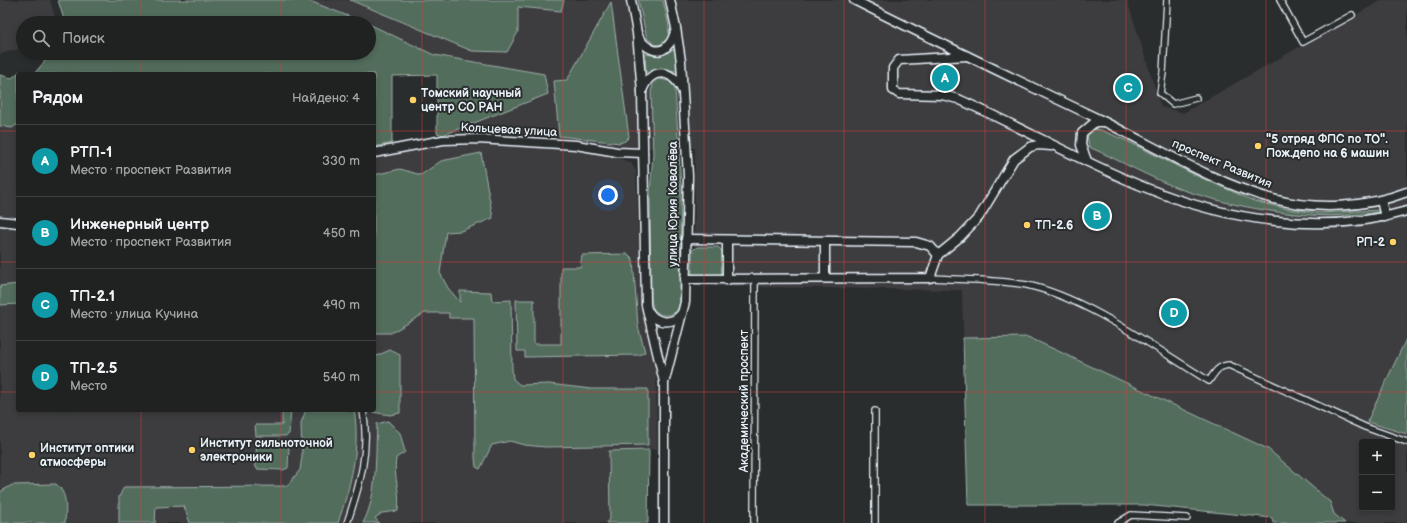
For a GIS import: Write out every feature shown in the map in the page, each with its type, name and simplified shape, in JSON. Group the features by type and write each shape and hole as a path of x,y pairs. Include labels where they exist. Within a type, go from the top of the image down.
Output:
{"street":[{"name":"улица Юрия Ковалёва","path":"631,0 637,33 642,92 646,305 664,382 664,523"},
{"name":"улица Юрия Ковалёва","path":"664,382 683,310 688,176 681,61 670,0"},
{"name":"проспект Развития","path":"854,0 1198,169 1273,198 1304,204 1335,206 1381,200 1407,192"},
{"path":"1167,0 1163,73 1160,92 1173,104 1196,98"},
{"path":"1280,0 1303,42 1352,15"},
{"path":"637,33 646,46 651,50 658,50 669,45 676,28"},
{"path":"967,56 899,60 893,68 893,90 899,94 942,95 958,99 1144,187 1179,200 1235,214 1282,221 1328,224 1356,222 1385,217 1407,211"},
{"path":"642,92 647,80 652,75 662,73 672,77 682,90"},
{"path":"1087,161 1081,145 1082,134 1095,122 1105,122"},
{"name":"Кольцевая улица","path":"376,153 444,140 478,139 576,146 617,152 643,153"},
{"path":"930,278 938,255 960,237 979,217 1008,168 1021,152 1038,145 1060,148"},
{"path":"1381,200 1385,217"},
{"path":"0,221 16,223"},
{"path":"686,239 916,242 930,246 938,255"},
{"path":"726,280 727,240"},
{"path":"825,241 825,278"},
{"path":"685,279 930,278 1010,283 1027,286 1058,295 1096,312 1209,381 1217,369 1229,365 1365,427 1407,442"},
{"name":"Академический проспект","path":"754,523 755,279"},
{"path":"646,305 651,315 660,321 671,321 676,319 683,310"},
{"path":"875,411 875,523"},
{"path":"347,523 360,485 363,465 366,425 363,412"},
{"path":"1118,523 1131,515 1187,518"}],"shaded area":[{"path":"0,0 50,0 55,16 16,16 16,50 0,54"},
{"path":"58,0 1127,0 1161,107 1183,113 1382,0 1407,0 1407,523 1319,523 1144,505 968,505 962,290 694,286 695,148 619,148 577,140 512,134 437,133 437,75 391,76 392,143 376,147 376,72 374,72 371,60 376,60 376,16 63,16"},
{"path":"16,125 16,218 0,215 0,126 12,128"},
{"path":"478,144 576,150 617,157 631,163 636,171 641,306 656,373 657,449 609,451 610,518 606,523 0,523 0,225 16,228 16,412 376,412 376,158 444,145"}],"green space":[{"path":"58,0 307,0 348,16 63,16"},
{"path":"350,0 564,0 561,11 518,7 518,32 507,52 472,51"},
{"path":"638,0 663,0 668,20 669,34 667,40 662,44 655,45 647,38"},
{"path":"611,2 629,137 620,143 559,136 554,81 567,80"},
{"path":"376,27 434,55 544,74 548,94 443,135 437,133 437,75 392,76 392,143 376,147 376,72 36,72 46,60 376,60"},
{"path":"676,48 679,72 661,68 648,73 646,72 645,54 660,56"},
{"path":"16,74 16,125 12,128 0,126 0,75 12,78"},
{"path":"659,79 670,81 675,87 681,187 680,302 677,311 670,315 661,315 654,310 651,301 650,192 653,154 651,92 653,84"},
{"path":"1093,129 1101,130 1127,141 1195,175 1254,201 1288,209 1319,213 1380,210 1378,212 1354,215 1304,215 1254,208 1206,197 1183,190 1159,180 1089,147 1087,134"},
{"path":"481,153 493,218 461,231 446,232 440,273 448,288 460,302 460,291 491,292 492,301 511,300 513,379 520,385 549,384 591,389 648,389 648,445 545,447 524,445 510,441 492,445 480,469 476,467 475,458 474,318 449,318 449,313 425,313 391,333 376,333 376,175 400,169 421,175 441,161"},
{"path":"698,247 718,247 722,251 724,271 719,277 692,275 692,250"},
{"path":"628,254 633,259 638,326 645,352 639,355 525,357 525,351 517,351 516,300 534,300 534,344 561,344 561,267 580,267 582,255"},
{"path":"16,284 16,304 0,305 0,286"},
{"path":"1028,337 1268,449 1330,502 1334,514 1345,523 1273,523 1272,518 1144,505 968,505 963,338"},
{"path":"1407,339 1407,434 1367,422"},
{"path":"390,350 400,355 400,413 390,415 372,412 376,412 376,356"},
{"path":"282,412 291,412 289,434 285,436 256,436 255,425 282,425"},
{"path":"305,412 354,412 356,439 353,467 347,496 338,523 190,523 184,506 156,507 155,523 119,523 119,497 124,487 287,486 300,470 302,456 301,423"},
{"path":"388,421 400,433 405,452 396,458 395,465 399,497 398,511 382,513 375,518 379,523 363,523 371,500 375,475 377,424"},
{"path":"261,441 284,441 289,446 288,468 283,470 257,469 255,465 257,443"},
{"path":"649,450 648,523 606,523 610,518 609,451"},
{"path":"56,484 63,492 66,507 65,523 0,523 0,492 12,485"}],"place":[{"name":"РТП-1","path":"945,78"},
{"name":"ТП-2.1","path":"1128,88"},
{"name":"Томский научный центр СО РАН","path":"413,100"},
{"name":"\"5 отряд ФПС по ТО\". Пож.депо на 6 машин","path":"1258,146"},
{"name":"Инженерный центр","path":"1097,216"},
{"name":"ТП-2.6","path":"1027,225"},
{"name":"РП-2","path":"1393,242"},
{"name":"ТП-2.5","path":"1174,313"},
{"name":"Институт сильноточной электроники","path":"192,450"},
{"name":"Институт оптики атмосферы","path":"32,455"}]}
